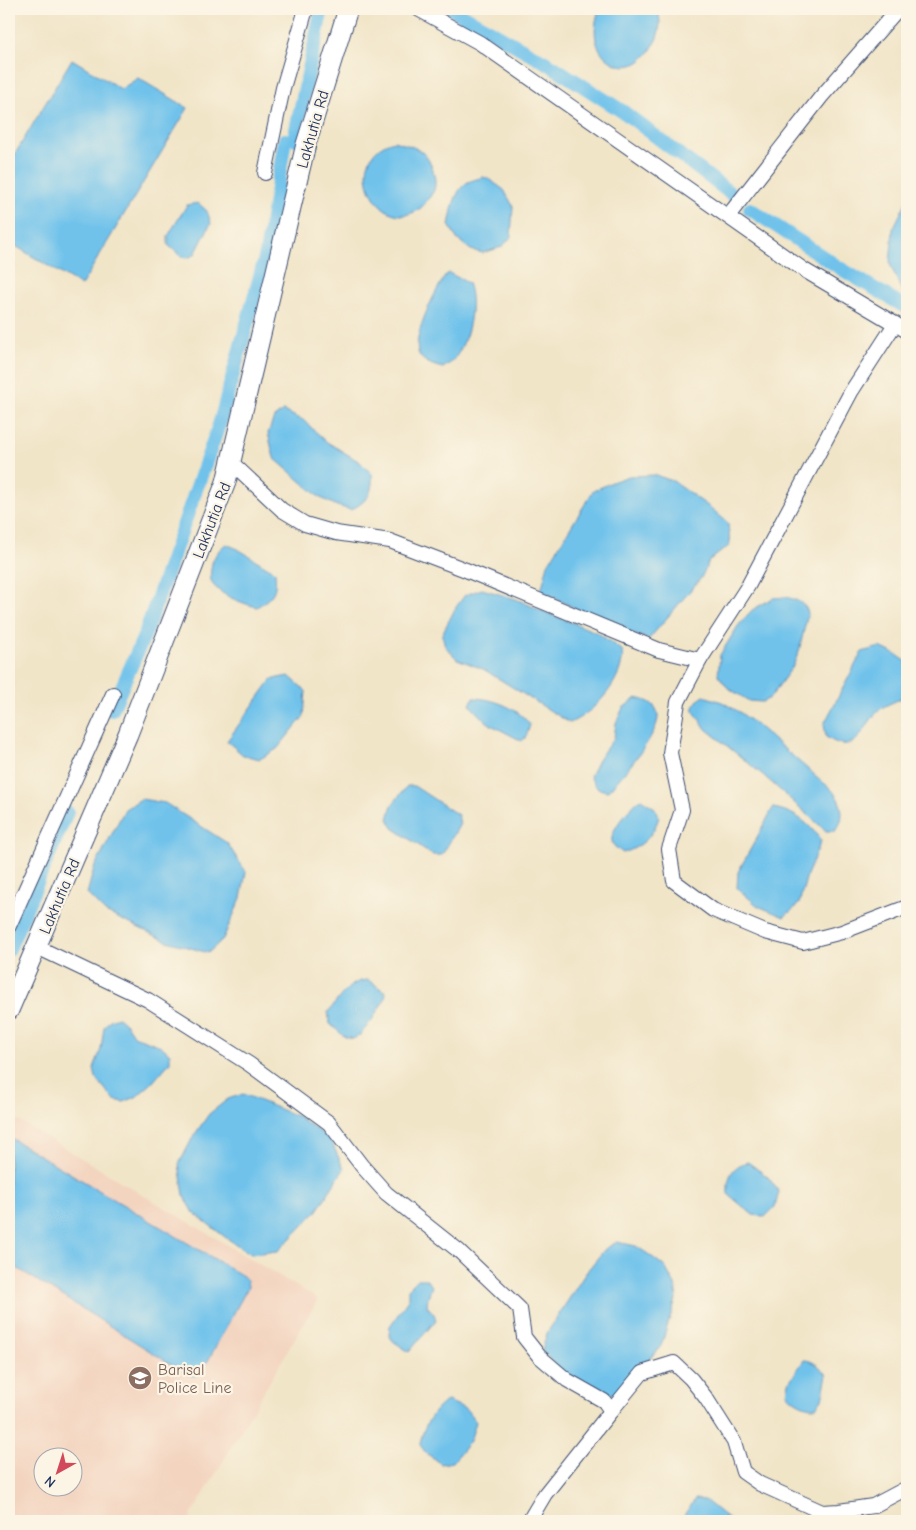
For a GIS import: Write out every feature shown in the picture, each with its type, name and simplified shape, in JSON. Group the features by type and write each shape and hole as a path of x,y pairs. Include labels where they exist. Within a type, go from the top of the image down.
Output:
{"street":[{"path":"265,173 284,88 306,9"},
{"name":"Lakhutia Rd","path":"9,1010 128,734 226,482 306,144 348,9"},
{"path":"418,9 480,43 804,270 907,331"},
{"path":"728,216 821,97 898,9"},
{"path":"895,324 851,392 748,586 700,660 678,702 670,753 682,810 668,849 674,882 713,910 765,932 803,942 842,932 907,907"},
{"path":"231,462 282,510 305,524 336,533 390,541 466,570 659,650 700,660"},
{"path":"9,926 113,694"},
{"path":"37,947 148,1000 249,1064 329,1123 362,1166 386,1193 459,1251 520,1309 524,1337 539,1356 567,1380 604,1401 611,1411"},
{"path":"529,1521 545,1494 642,1373 674,1363 691,1378 734,1442 743,1472 760,1484 822,1512 839,1512 873,1506 907,1488"}],"shaded area":[{"name":"Barisal Police Line","path":"9,1115 318,1299 188,1521 9,1521"}],"water":[{"path":"599,9 656,9 660,23 657,39 643,59 637,63 624,66 611,62 606,58 598,47 596,40 595,32"},
{"path":"72,59 121,89 138,78 188,108 81,286 9,242 9,164"},
{"path":"394,141 413,147 423,153 430,162 435,180 433,192 423,206 414,212 400,215 387,211 377,202 370,189 367,175 369,161 378,149"},
{"path":"483,177 504,190 513,206 511,237 502,247 483,253 471,250 457,239 449,225 454,201 460,190 468,182"},
{"path":"907,200 907,297 903,294 890,264 893,229"},
{"path":"198,203 207,211 211,223 195,254 188,258 181,256 168,245 168,236 187,205"},
{"path":"449,273 468,283 471,311 470,321 460,350 453,361 443,368 425,361 418,352 417,344 426,313 441,282"},
{"path":"283,411 303,420 327,442 360,462 372,474 372,487 362,503 351,510 337,506 319,497 274,458 268,433 274,418"},
{"path":"655,475 673,481 728,523 730,545 709,561 701,578 649,639 618,630 541,591 548,564 593,491 629,476"},
{"path":"226,544 238,549 275,572 273,593 257,607 226,595 215,587 211,581 210,576 214,557"},
{"path":"482,589 516,599 598,633 623,651 622,662 613,684 598,703 580,718 570,723 483,669 457,659 445,646 442,634 456,607 465,595"},
{"path":"786,597 797,600 807,609 808,613 799,651 793,666 770,698 762,702 749,701 728,688 718,675 720,655 738,626 752,610 773,598"},
{"path":"880,647 907,662 908,683 905,694 875,714 854,742 847,744 838,743 826,737 824,724 862,652"},
{"path":"289,676 306,691 304,716 277,749 260,759 243,755 227,741 272,679"},
{"path":"704,696 722,702 741,713 831,789 838,799 842,810 841,821 835,831 826,831 763,775 706,729 693,710 697,701"},
{"path":"473,698 496,702 519,714 530,725 526,737 522,741 482,718 470,705"},
{"path":"636,698 647,701 656,708 657,724 646,744 621,776 608,791 601,790 590,776 599,758 614,738 616,723 623,708"},
{"path":"407,786 414,786 458,815 460,824 442,855 433,855 393,828 388,819 392,805"},
{"path":"141,799 165,803 227,843 246,872 241,898 223,939 208,953 167,941 105,912 87,894 94,868 125,809"},
{"path":"641,799 655,808 659,817 654,830 646,840 636,848 623,853 616,848 612,841 614,830 632,806"},
{"path":"773,808 794,815 806,823 821,841 807,875 799,904 784,917 758,906 737,888 738,872"},
{"path":"368,980 386,992 385,999 360,1035 353,1039 345,1037 330,1024 328,1012 355,983"},
{"path":"118,1017 126,1024 134,1036 161,1046 170,1054 170,1062 152,1083 136,1097 124,1102 114,1100 96,1078 94,1069 101,1049 104,1027 110,1020"},
{"path":"243,1094 297,1116 330,1139 344,1169 316,1212 278,1251 251,1254 194,1213 184,1195 179,1164 193,1137 209,1114 228,1099"},
{"path":"9,1137 243,1276 247,1281 248,1287 204,1368 195,1376 169,1363 9,1263"},
{"path":"748,1162 768,1177 779,1192 775,1207 765,1217 753,1215 728,1194 728,1183 731,1174 738,1166"},
{"path":"617,1242 636,1246 665,1267 675,1285 677,1296 661,1346 623,1388 612,1394 601,1392 564,1374 542,1350 547,1333 587,1271 605,1249"},
{"path":"418,1279 427,1279 432,1286 427,1306 434,1314 436,1320 409,1352 393,1341 389,1335 390,1326 408,1300 408,1289"},
{"path":"804,1360 811,1361 827,1375 822,1399 816,1407 800,1403 787,1393 789,1382"},
{"path":"448,1401 466,1409 476,1422 470,1441 453,1462 441,1464 426,1453 420,1445 423,1433 433,1413"},
{"path":"695,1499 705,1500 731,1521 680,1521"}],"waterway":[{"path":"294,139 322,9"},
{"path":"452,9 552,66 625,113 734,196"},
{"path":"112,710 145,634 220,422 266,254 285,140"},
{"path":"750,209 843,270 907,308"},
{"path":"9,949 67,812"}],"place":[{"name":"Barisal Police Line","path":"140,1378"}]}
